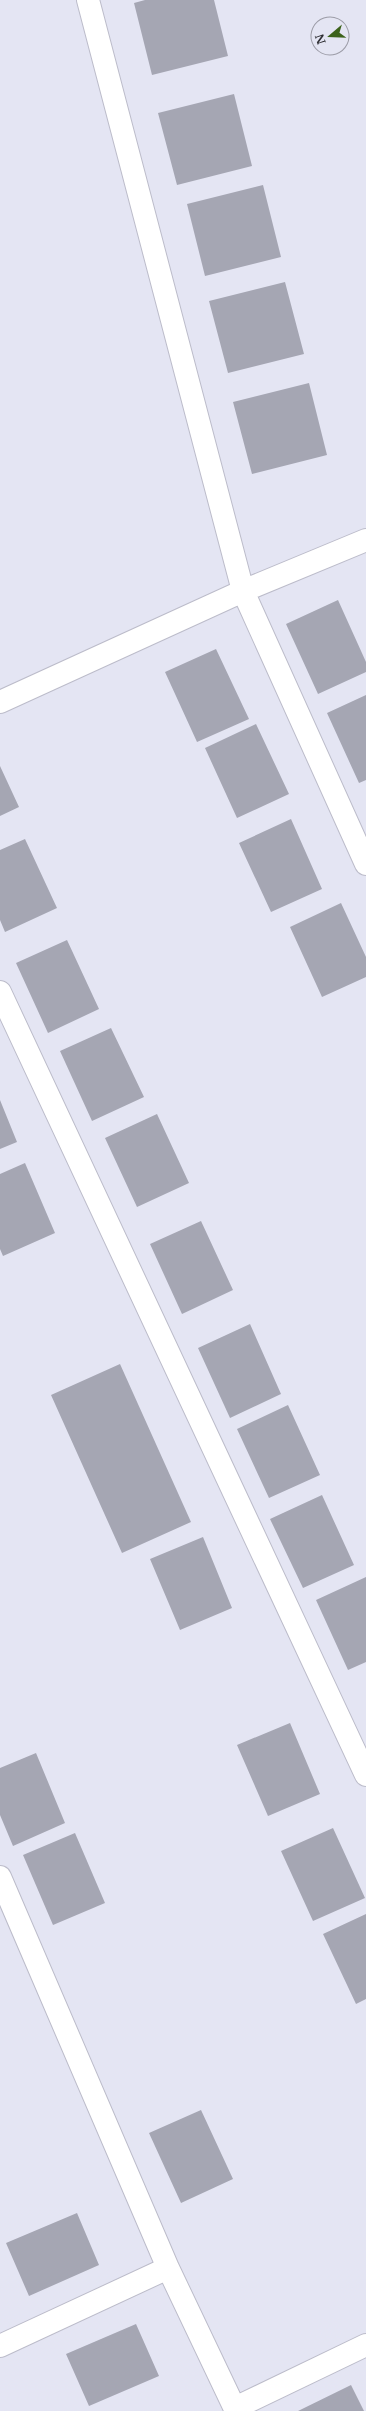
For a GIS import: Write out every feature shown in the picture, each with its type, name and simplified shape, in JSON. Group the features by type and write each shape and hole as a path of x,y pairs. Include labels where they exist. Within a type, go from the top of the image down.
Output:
{"street":[{"path":"88,0 243,591 366,864"},
{"path":"0,702 243,591 366,540"},
{"path":"0,992 366,1775"},
{"path":"0,1878 168,2268 236,2409 366,2345"},
{"path":"0,2346 168,2268"}],"building":[{"path":"145,0 214,0 228,56 152,75 134,3"},
{"path":"234,94 252,166 177,185 158,113"},
{"path":"263,185 281,257 205,276 187,204"},
{"path":"285,282 304,354 228,373 209,301"},
{"path":"309,383 327,455 252,474 233,402"},
{"path":"338,600 366,662 366,672 318,694 286,624"},
{"path":"216,649 249,719 197,742 165,672"},
{"path":"366,695 366,780 359,783 327,713"},
{"path":"256,724 289,794 237,818 205,748"},
{"path":"0,766 19,807 0,816"},
{"path":"291,819 322,889 271,912 239,843"},
{"path":"25,839 57,908 5,932 0,920 0,850"},
{"path":"341,903 366,957 366,977 322,997 290,927"},
{"path":"67,940 99,1009 48,1033 16,963"},
{"path":"111,1028 144,1097 92,1121 60,1051"},
{"path":"0,1100 17,1142 0,1149"},
{"path":"157,1114 189,1183 137,1207 105,1138"},
{"path":"25,1163 55,1233 3,1256 0,1249 0,1174"},
{"path":"201,1221 233,1290 182,1314 150,1244"},
{"path":"250,1324 281,1394 230,1418 198,1348"},
{"path":"120,1364 191,1522 122,1553 51,1395"},
{"path":"288,1405 320,1475 269,1498 237,1429"},
{"path":"322,1495 354,1565 303,1588 270,1519"},
{"path":"203,1537 232,1608 180,1630 150,1559"},
{"path":"366,1577 366,1662 348,1670 316,1600"},
{"path":"290,1723 320,1794 268,1816 237,1745"},
{"path":"36,1753 65,1823 13,1846 0,1815 0,1768"},
{"path":"333,1828 365,1898 313,1921 281,1851"},
{"path":"75,1833 105,1903 53,1925 23,1855"},
{"path":"366,1914 366,1999 356,2004 323,1934"},
{"path":"201,2110 233,2179 181,2203 149,2133"},
{"path":"77,2213 99,2265 29,2296 6,2243"},
{"path":"136,2324 159,2376 89,2406 66,2354"},
{"path":"351,2385 364,2411 298,2411"}]}
